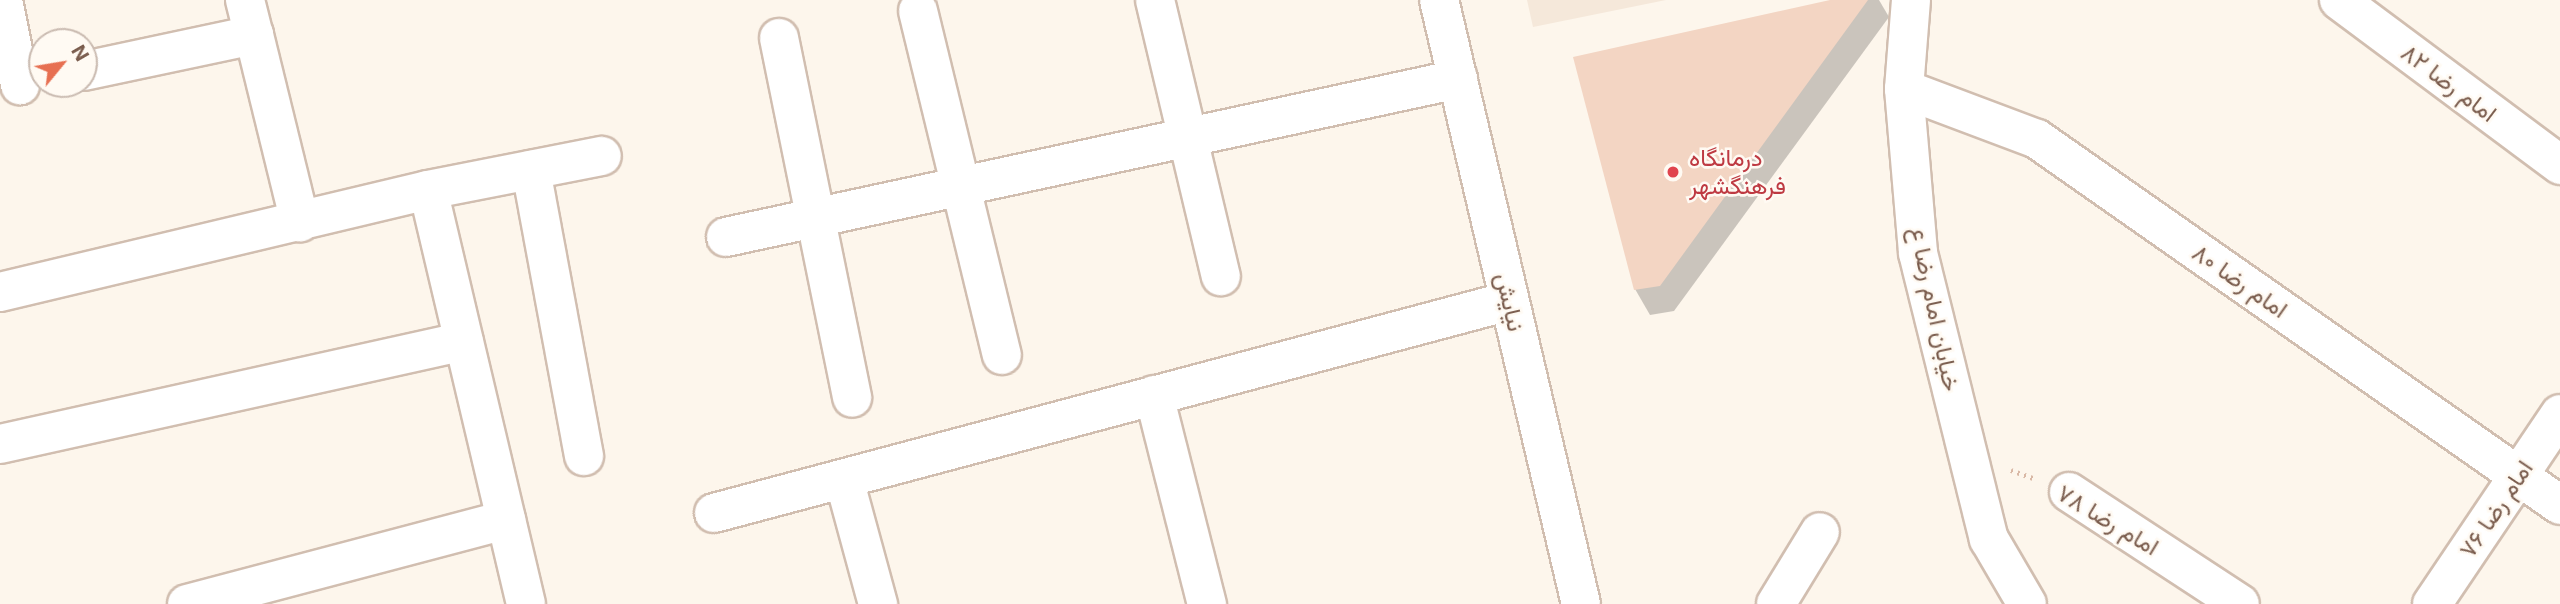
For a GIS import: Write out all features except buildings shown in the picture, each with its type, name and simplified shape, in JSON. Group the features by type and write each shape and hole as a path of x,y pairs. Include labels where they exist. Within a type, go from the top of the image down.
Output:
{"street":[{"path":"3,0 21,85"},
{"path":"1155,0 1221,276"},
{"name":"نیایش","path":"1439,0 1581,604"},
{"name":"خیابان امام رضا ع","path":"1911,0 1904,89 1918,253 1989,539 2027,604"},
{"name":"امام رضا ۸۲","path":"2339,0 2560,166"},
{"path":"918,11 1002,355"},
{"path":"98,67 249,17 300,222"},
{"path":"779,38 852,398"},
{"path":"726,237 1458,79"},
{"name":"امام رضا ۸۰","path":"1904,89 2037,139 2560,505"},
{"path":"0,292 428,190 602,156"},
{"path":"531,170 584,456"},
{"path":"428,190 526,604"},
{"path":"714,513 1509,301"},
{"path":"0,444 464,341"},
{"path":"1154,396 1208,604"},
{"name":"امام رضا ۷۶","path":"2432,604 2560,414"},
{"path":"844,478 878,604"},
{"name":"امام رضا ۷۸","path":"2069,492 2240,604"},
{"path":"187,604 506,520"},
{"path":"1776,604 1820,532"}],"path":[{"name":"امام رضا ۷۸","path":"1968,453 2069,492"}],"shaded area":[{"path":"1527,0 1666,0 1533,27"}],"place":[{"name":"درمانگاه فرهنگشهر","path":"1673,172"}]}
